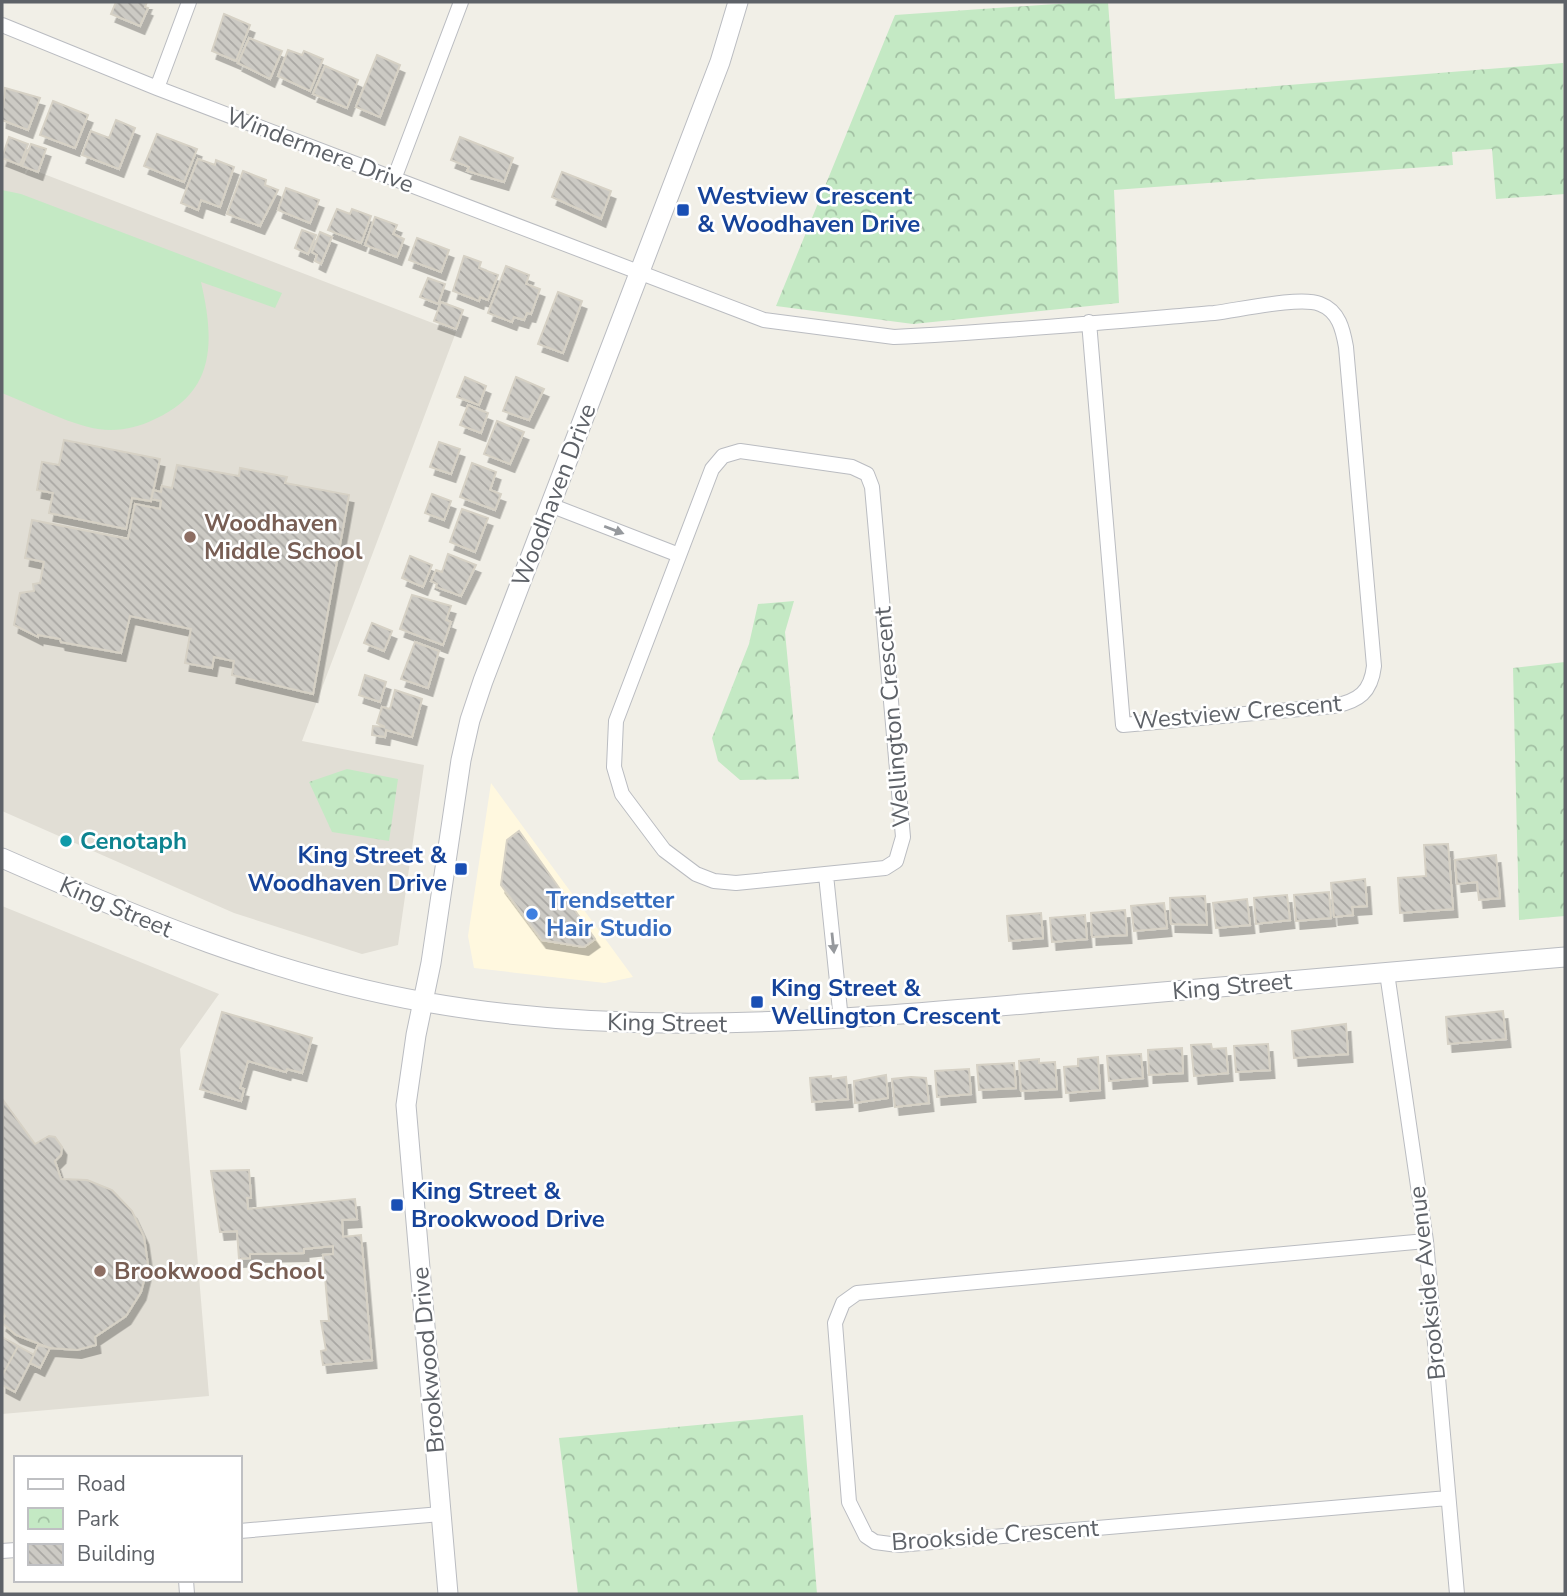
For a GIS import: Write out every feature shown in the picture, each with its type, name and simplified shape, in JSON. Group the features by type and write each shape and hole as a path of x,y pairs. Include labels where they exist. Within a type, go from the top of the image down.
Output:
{"street":[{"path":"158,88 188,2"},
{"path":"394,179 461,2"},
{"name":"Woodhaven Drive","path":"422,1002 431,963 459,773 470,720 720,62 738,2"},
{"name":"Windermere Drive","path":"2,25 158,88 640,273"},
{"name":"Westview Crescent","path":"640,273 764,320 863,335 914,336 1305,302 1327,307 1336,315 1346,347 1374,666 1373,681 1363,697 1334,706 1123,725 1089,322"},
{"name":"Wellington Crescent","path":"732,452 852,467 867,474 872,487 902,846 895,861 885,868 736,883 714,881 696,874 664,850 622,794 614,767 616,721 679,555 712,469 723,456 732,452"},
{"path":"551,505 679,555"},
{"name":"King Street","path":"2,858 196,940 312,975 422,1002 524,1016 626,1025 692,1026 841,1020 1565,957"},
{"path":"826,875 841,1020"},
{"name":"Brookside Avenue","path":"1387,973 1426,1241 1457,1594"},
{"name":"Brookwood Drive","path":"422,1002 406,1105 448,1594"},
{"name":"Brookside Crescent","path":"1426,1241 857,1293 843,1303 835,1323 848,1489 853,1513 866,1536 875,1542 898,1545 1448,1498"},
{"path":"242,1531 441,1514"}],"shaded area":[{"name":"Woodhaven Middle School","path":"2,158 456,332 302,741 424,765 398,945 362,954 234,913 2,811"},
{"path":"491,783 633,977 605,983 474,968 468,936"},
{"name":"Brookwood School","path":"2,906 219,994 180,1049 209,1396 2,1414"}],"green space":[{"path":"1108,2 1115,99 1563,63 1565,194 1496,199 1492,149 1452,152 1453,165 1114,190 1119,303 913,324 776,306 895,15"},
{"path":"2,190 21,194 282,293 275,308 201,282 209,343 200,378 190,394 155,419 127,428 98,429 62,418 2,393"},
{"path":"794,601 785,632 799,779 740,780 718,761 712,738 749,644 758,604"},
{"path":"1565,662 1565,916 1519,920 1513,668"},
{"path":"347,769 398,779 389,841 332,832 309,782"},
{"path":"803,1415 817,1594 578,1594 559,1438"}],"building":[{"path":"116,2 147,2 145,7 148,8 140,26 111,14"},
{"path":"224,14 250,25 236,61 212,51"},
{"path":"249,38 282,51 270,79 238,63"},
{"path":"288,50 302,55 304,51 323,59 310,91 278,76"},
{"path":"377,55 400,65 380,117 356,107"},
{"path":"325,66 358,80 347,108 313,94"},
{"path":"5,88 40,98 28,130 2,120"},
{"path":"53,101 88,115 75,148 40,135"},
{"path":"116,120 135,128 119,169 82,155 91,131 109,138"},
{"path":"157,134 197,149 184,182 144,166"},
{"path":"9,137 28,144 20,165 2,158"},
{"path":"460,137 513,158 504,182 467,171 469,167 451,160"},
{"path":"31,144 46,149 38,172 22,166"},
{"path":"198,159 215,165 216,160 234,167 220,207 201,200 198,210 181,203"},
{"path":"243,171 266,180 265,185 278,190 260,226 227,214"},
{"path":"562,172 611,191 601,219 552,197"},
{"path":"286,188 319,200 310,223 278,210"},
{"path":"337,209 350,214 352,209 371,216 361,243 328,230"},
{"path":"375,217 397,225 393,234 404,239 397,257 365,245"},
{"path":"302,230 316,235 308,254 295,248"},
{"path":"320,232 332,237 321,264 315,261 317,255 312,252"},
{"path":"417,238 449,250 441,272 409,260"},
{"path":"464,256 481,262 479,268 498,275 488,300 480,297 479,301 453,291"},
{"path":"506,266 529,275 526,284 540,289 531,314 527,313 524,320 514,317 512,322 488,313"},
{"path":"428,278 445,284 438,304 420,297"},
{"path":"558,292 582,301 563,353 538,344"},
{"path":"441,302 463,310 456,329 434,321"},
{"path":"465,377 486,386 479,405 457,397"},
{"path":"516,377 544,389 529,420 503,411"},
{"path":"468,405 488,413 481,433 460,425"},
{"path":"497,421 524,432 510,464 484,454"},
{"path":"64,440 160,459 151,501 132,498 126,529 49,513 53,493 37,490 42,462 59,465"},
{"path":"439,442 460,449 451,474 430,467"},
{"path":"472,463 496,472 490,490 501,494 495,510 460,497"},
{"path":"177,465 239,476 240,468 287,477 285,483 349,495 313,694 232,675 234,661 214,657 212,668 185,663 191,629 130,616 121,653 61,642 60,639 38,637 14,625 20,593 34,591 33,584 40,583 44,562 25,558 32,520 128,539 135,504 160,509 161,501 151,499 153,490 161,492 162,486 172,488"},
{"path":"432,494 451,501 444,520 425,513"},
{"path":"462,509 488,518 475,552 450,542"},
{"path":"448,554 476,565 461,596 436,587 437,584 431,581 436,570 442,572"},
{"path":"410,556 432,565 423,587 402,578"},
{"path":"412,595 451,606 446,620 451,622 443,645 400,629"},
{"path":"372,623 392,631 384,651 364,643"},
{"path":"415,642 439,651 428,688 401,679"},
{"path":"365,675 386,682 380,702 359,695"},
{"path":"395,690 422,699 412,737 386,730 385,737 372,735 373,726 385,727 377,723 382,707 390,709"},
{"path":"519,831 595,939 584,947 542,940 501,885 507,840"},
{"path":"1448,844 1453,909 1400,913 1398,878 1426,876 1424,845"},
{"path":"1496,855 1500,898 1479,900 1477,882 1457,884 1455,860"},
{"path":"1365,879 1367,906 1352,907 1353,915 1334,917 1331,883"},
{"path":"1329,892 1331,918 1296,921 1294,895"},
{"path":"1287,895 1290,920 1256,924 1254,898"},
{"path":"1205,896 1207,925 1171,924 1170,898"},
{"path":"1247,899 1250,925 1216,928 1213,903"},
{"path":"1164,903 1167,928 1134,931 1131,906"},
{"path":"1125,910 1127,935 1092,937 1091,913"},
{"path":"1041,913 1043,938 1009,941 1007,916"},
{"path":"1085,915 1087,939 1052,942 1050,918"},
{"path":"1503,1011 1506,1039 1448,1044 1446,1017"},
{"path":"222,1012 312,1038 302,1073 287,1069 286,1072 248,1061 240,1088 244,1089 241,1101 200,1089"},
{"path":"1346,1024 1348,1054 1294,1058 1292,1031"},
{"path":"1211,1044 1212,1049 1226,1048 1228,1073 1194,1076 1191,1045"},
{"path":"1268,1044 1270,1070 1236,1072 1234,1046"},
{"path":"1182,1048 1183,1073 1149,1075 1148,1050"},
{"path":"1141,1054 1143,1078 1109,1081 1107,1056"},
{"path":"1098,1057 1100,1090 1066,1093 1064,1067 1078,1066 1078,1059"},
{"path":"1039,1059 1039,1063 1055,1062 1057,1089 1021,1091 1019,1061"},
{"path":"1014,1063 1016,1088 979,1090 977,1065"},
{"path":"969,1069 971,1094 937,1097 935,1071"},
{"path":"886,1075 888,1098 855,1103 854,1081"},
{"path":"831,1076 831,1079 846,1077 848,1099 812,1102 810,1078"},
{"path":"926,1078 929,1103 895,1107 892,1079"},
{"path":"3,1100 35,1144 49,1136 55,1137 62,1147 61,1155 55,1161 61,1179 87,1180 112,1190 132,1211 144,1237 148,1265 141,1292 126,1316 95,1337 96,1345 77,1350 50,1348 16,1335 2,1323 5,1316 2,1311"},
{"path":"249,1170 251,1198 247,1198 248,1209 355,1199 357,1219 342,1220 343,1237 361,1235 372,1360 323,1365 321,1351 326,1350 321,1321 329,1321 323,1255 333,1254 333,1246 304,1249 304,1253 250,1254 250,1258 239,1259 237,1231 220,1232 211,1171"},
{"path":"2,1337 18,1346 2,1376"},
{"path":"38,1345 50,1348 40,1368 30,1363"},
{"path":"18,1346 34,1355 15,1392 2,1385 2,1376"}],"place":[{"name":"Westview Crescent & Woodhaven Drive","path":"683,210"},
{"name":"Woodhaven Middle School","path":"190,537"},
{"name":"Cenotaph","path":"66,841"},
{"name":"King Street & Woodhaven Drive","path":"461,869"},
{"name":"Trendsetter Hair Studio","path":"532,914"},
{"name":"King Street & Wellington Crescent","path":"757,1002"},
{"name":"King Street & Brookwood Drive","path":"397,1205"},
{"name":"Brookwood School","path":"100,1271"}]}
